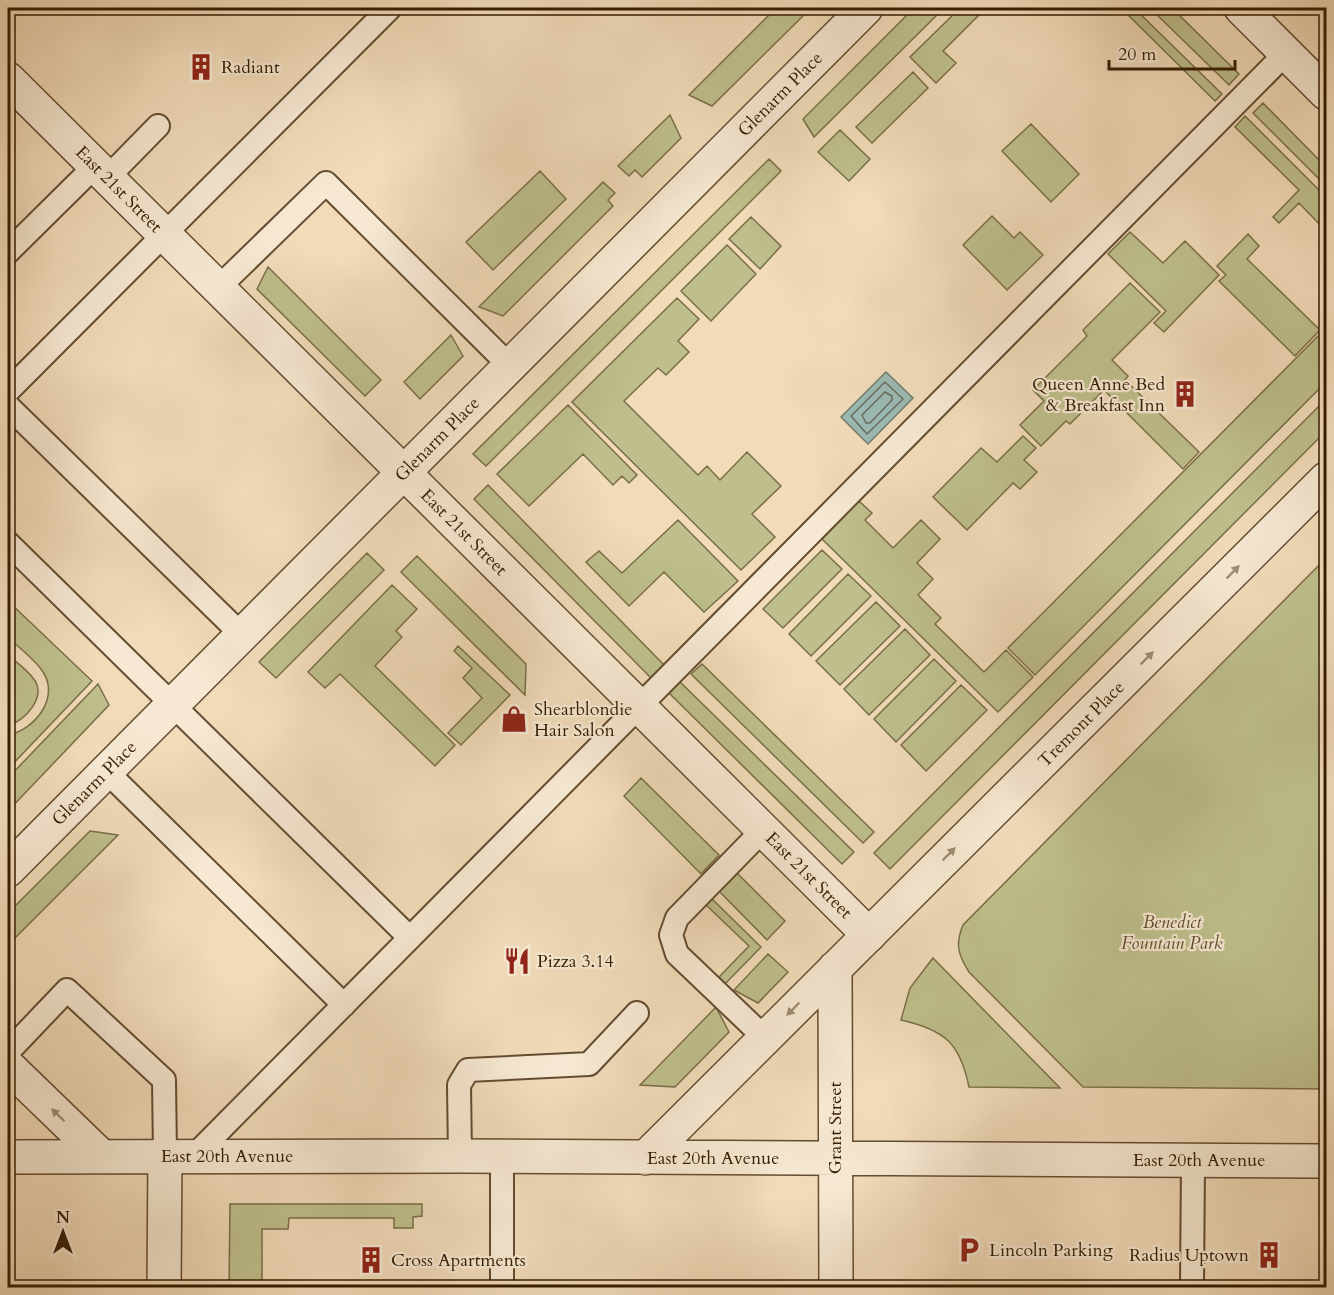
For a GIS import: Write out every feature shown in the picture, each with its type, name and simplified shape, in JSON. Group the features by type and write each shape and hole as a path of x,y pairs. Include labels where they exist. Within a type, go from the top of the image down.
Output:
{"street":[{"name":"Glenarm Place","path":"8,870 866,8"},
{"path":"1241,8 1326,93"},
{"name":"East 21st Street","path":"8,79 869,935"},
{"name":"Tremont Place","path":"645,1158 1326,479"},
{"name":"Grant Street","path":"835,968 836,1287"},
{"path":"8,1066 99,1155"},
{"name":"East 20th Avenue","path":"8,1148 99,1155"},
{"path":"164,1287 180,1155"},
{"name":"East 20th Avenue","path":"8,1157 180,1155 1326,1161"}],"lane":[{"path":"8,391 390,8"},
{"path":"180,1155 344,1005 1286,53"},
{"path":"8,252 158,126"},
{"path":"218,288 326,183 510,366"},
{"path":"8,406 242,635"},
{"path":"8,543 410,938"},
{"path":"106,771 344,1005"},
{"path":"763,830 677,918 671,935 677,954 765,1038"},
{"path":"8,1052 67,990 164,1080 180,1155"},
{"path":"460,1156 459,1085 460,1079 468,1070 589,1064 637,1013"},
{"path":"502,1157 502,1287"},
{"path":"1192,1287 1193,1160"}],"green space":[{"path":"776,8 811,8 712,106 689,95"},
{"path":"914,8 944,8 814,137 803,119"},
{"path":"960,8 986,8 943,51 956,63 936,83 910,57"},
{"path":"1121,8 1134,8 1222,94 1215,101"},
{"path":"1150,8 1172,8 1239,74 1229,85"},
{"path":"913,72 928,88 872,143 856,127"},
{"path":"1263,103 1326,167 1326,186 1253,113"},
{"path":"670,115 681,138 642,177 635,170 629,176 618,166"},
{"path":"1245,116 1326,197 1326,231 1299,203 1279,223 1273,217 1299,190 1235,127"},
{"path":"1031,124 1079,174 1051,202 1002,151"},
{"path":"840,130 870,159 849,181 818,152"},
{"path":"769,159 781,171 486,466 473,454"},
{"path":"540,171 566,199 493,270 466,242"},
{"path":"603,182 615,193 608,200 613,206 503,316 479,307"},
{"path":"992,216 1014,238 1020,232 1043,255 1007,290 963,245"},
{"path":"751,217 781,246 760,269 729,239"},
{"path":"1130,232 1163,263 1185,241 1219,275 1164,332 1154,323 1166,311 1108,254"},
{"path":"1248,234 1259,246 1247,259 1320,330 1295,356 1219,281 1226,275 1217,266"},
{"path":"727,245 756,274 711,321 681,291"},
{"path":"268,267 381,380 365,396 257,289"},
{"path":"1130,283 1160,312 1112,360 1128,376 1125,380 1199,452 1183,469 1104,390 1070,424 1066,421 1041,446 1020,425 1044,401 1033,390 1087,336 1083,330"},
{"path":"677,298 699,319 678,341 689,352 666,375 658,368 624,401 698,475 707,466 720,480 747,452 781,486 752,514 775,537 741,570 572,402"},
{"path":"1326,328 1326,382 1035,675 1008,648"},
{"path":"451,335 463,356 420,399 404,382"},
{"path":"1326,399 1326,431 890,869 874,853"},
{"path":"568,405 637,475 629,483 622,476 613,485 583,454 529,506 497,474"},
{"path":"1023,436 1036,448 1024,460 1037,472 1020,489 1013,483 967,530 933,497 981,448 997,462"},
{"path":"488,485 665,666 652,679 474,499"},
{"path":"859,501 872,513 865,520 893,548 921,520 940,539 917,563 933,579 918,595 941,618 935,624 984,672 1006,650 1033,677 998,712 822,539"},
{"path":"678,520 738,581 704,612 664,572 629,606 586,562 599,551 622,573"},
{"path":"822,550 842,569 783,628 763,609"},
{"path":"367,553 384,570 276,678 259,662"},
{"path":"417,556 526,664 525,695 401,572"},
{"name":"Benedict Fountain Park","path":"1326,558 1326,1089 1083,1087 969,972 962,960 958,944 963,925"},
{"path":"848,574 871,596 811,656 789,634"},
{"path":"392,585 417,609 396,631 402,637 375,666 455,745 435,766 340,674 325,688 308,672"},
{"path":"8,601 92,681 8,769 8,735 18,732 36,719 47,700 48,690 47,679 41,669 8,637"},
{"path":"876,602 900,626 840,685 816,661"},
{"path":"905,629 930,655 869,715 844,689"},
{"path":"458,646 510,695 461,745 448,733 482,698 463,678 472,668 454,651"},
{"path":"8,655 33,678 38,692 36,700 27,713 8,726"},
{"path":"934,659 956,681 896,742 874,719"},
{"path":"702,664 874,832 863,843 691,674"},
{"path":"678,680 854,852 842,864 667,691"},
{"path":"98,684 109,705 8,811 8,778"},
{"path":"961,685 987,710 926,771 901,745"},
{"path":"641,778 719,855 701,874 624,796"},
{"path":"90,831 118,835 8,945 8,913"},
{"path":"736,872 785,921 767,940 718,890"},
{"path":"711,898 761,947 725,984 719,977 749,946 705,904"},
{"path":"768,954 788,972 758,1003 734,990"},
{"path":"933,958 1060,1088 969,1087 961,1059 948,1041 929,1028 901,1020 910,988"},
{"path":"716,1007 729,1032 675,1087 640,1085"},
{"path":"230,1204 422,1204 422,1216 413,1217 413,1228 394,1228 394,1218 289,1218 288,1229 262,1229 262,1287 229,1287"}],"water":[{"path":"886,372 913,398 868,444 841,417"}],"place":[{"name":"Radiant","path":"201,67"},
{"name":"Queen Anne Bed & Breakfast Inn","path":"1185,394"},
{"name":"Shearblondie Hair Salon","path":"514,719"},
{"name":"Pizza 3.14","path":"517,961"},
{"name":"Lincoln Parking","path":"969,1250"},
{"name":"Radius Uptown","path":"1269,1255"},
{"name":"Cross Apartments","path":"371,1260"}]}
